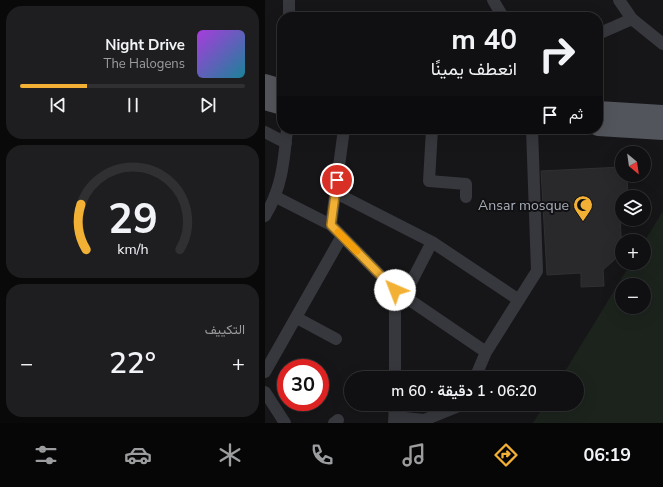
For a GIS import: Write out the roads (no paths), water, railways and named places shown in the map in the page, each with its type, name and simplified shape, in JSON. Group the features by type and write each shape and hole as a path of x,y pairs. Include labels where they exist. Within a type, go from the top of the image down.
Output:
{"main road":[{"path":"265,84 277,88"},
{"path":"265,100 277,104"},
{"path":"603,111 663,115"},
{"path":"603,126 663,130"}],"street":[{"path":"289,0 289,12"},
{"path":"493,0 500,12"},
{"path":"619,0 631,19 663,44"},
{"path":"603,32 631,19"},
{"path":"265,132 286,143"},
{"path":"265,216 284,161 287,134"},
{"path":"331,225 343,134"},
{"path":"431,134 429,181 467,184 466,197"},
{"path":"478,371 487,352 537,271 532,134"},
{"path":"335,193 431,242 519,300"},
{"path":"271,200 331,225 399,293 487,352"},
{"path":"265,372 297,318 342,236"},
{"path":"395,371 399,293 431,242"},
{"path":"297,318 337,339"},
{"path":"265,392 285,423"},
{"path":"394,420 424,420 446,411"}],"place":[{"name":"Ansar mosque","path":"583,222"}]}
